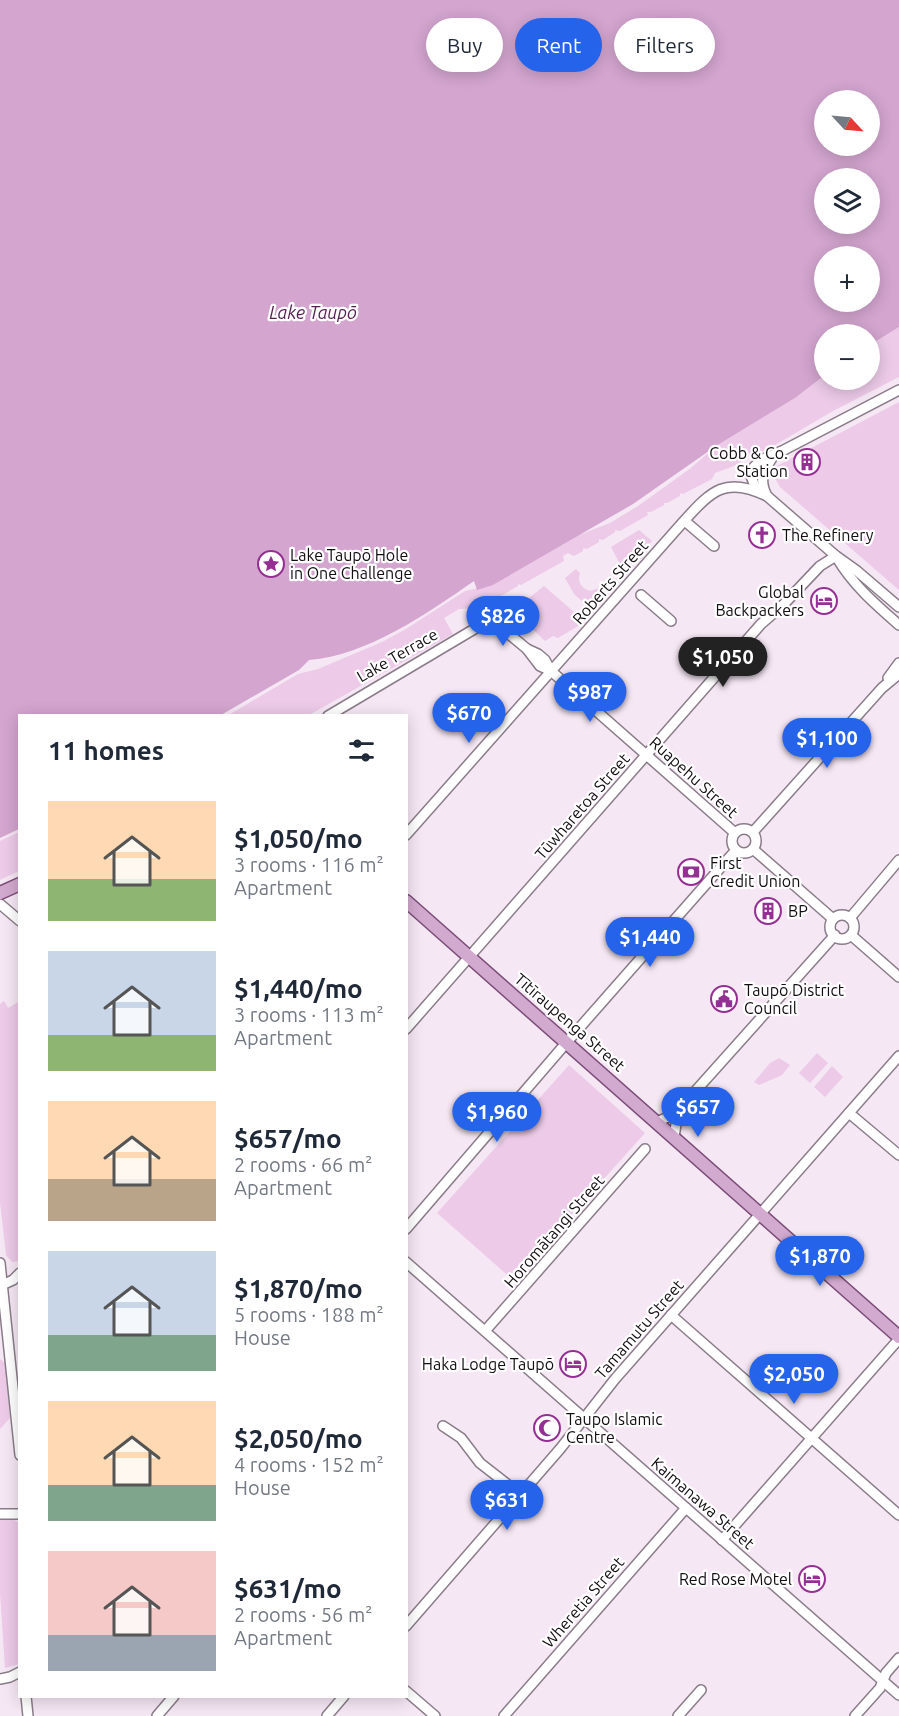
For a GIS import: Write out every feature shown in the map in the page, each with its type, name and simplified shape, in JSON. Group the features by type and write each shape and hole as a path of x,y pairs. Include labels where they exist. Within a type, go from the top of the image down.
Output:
{"main road":[{"path":"0,893 18,885"},
{"name":"Tītīraupenga Street","path":"408,903 899,1338"}],"street":[{"path":"899,390 765,458 753,468 751,479 756,489 768,496 836,556 899,607"},
{"path":"768,496 762,477 774,455"},
{"name":"Roberts Street","path":"408,833 708,496 731,487 756,489"},
{"path":"686,522 714,546"},
{"path":"836,556 847,575 864,594 899,625"},
{"name":"Tūwharetoa Street","path":"408,1027 761,624 783,605 819,567 836,556"},
{"path":"640,595 670,621"},
{"name":"Ruapehu Street","path":"484,624 497,624 527,649 540,666 551,671 735,833"},
{"name":"Lake Terrace","path":"331,714 484,624"},
{"path":"753,832 882,688 899,663"},
{"path":"882,688 899,674"},
{"path":"753,832 742,829 735,833 733,844 736,850 743,853 753,849"},
{"path":"753,832 756,839 753,849"},
{"path":"753,849 833,919"},
{"path":"408,1227 736,850"},
{"path":"850,918 899,860"},
{"path":"0,904 18,919"},
{"path":"833,919 843,915 850,918 854,925 851,935"},
{"path":"833,919 830,930 835,935 844,938 851,935"},
{"path":"657,1122 670,1116 691,1096 835,935"},
{"path":"851,935 899,976"},
{"name":"Tamamutu Street","path":"408,1624 521,1495 615,1379 899,1056"},
{"path":"674,1137 677,1118 691,1096"},
{"path":"849,1113 899,1155"},
{"name":"Horomātangi Street","path":"485,1332 645,1149"},
{"path":"0,1263 4,1350 18,1442"},
{"name":"Kaimanawa Street","path":"408,1264 899,1695"},
{"path":"2,1285 18,1275"},
{"path":"671,1315 899,1515"},
{"path":"723,1540 899,1338"},
{"path":"443,1426 461,1438 480,1463 521,1495"},
{"name":"Wheretia Street","path":"504,1716 686,1508"},
{"path":"0,1514 18,1514"},
{"path":"855,1716 880,1688 886,1673 899,1658"},
{"path":"0,1679 18,1673"},
{"path":"678,1716 701,1690"},
{"path":"408,1693 435,1716"},
{"path":"26,1698 28,1716"},
{"path":"157,1716 172,1698"},
{"path":"327,1716 342,1698"}],"shaded area":[{"path":"899,327 899,377 880,387 880,339"},
{"path":"814,383 814,390 874,390 765,451 757,452 734,466 715,473 712,479 683,494 680,493 680,496 647,512 648,515 620,531 615,530 603,540 599,539 599,542 587,549 583,548 583,551 574,556 568,553 563,556 564,561 521,585 518,584 480,608 459,609 444,618 453,634 311,714 230,714 298,674 318,669 382,642 465,591 493,585 579,535 610,523 691,468 716,446 795,398"},
{"path":"899,402 899,590 780,487 772,473 777,466"},
{"path":"639,530 652,541 649,544 651,547 631,565 627,562 621,566 611,547"},
{"path":"576,569 580,573 579,582 584,588 590,591 599,588 606,594 584,603 574,594 565,578"},
{"path":"544,586 582,619 583,623 558,638 553,636 545,641 523,620 519,606"},
{"path":"18,832 18,871 0,880 0,841"},
{"path":"4,1001 8,1008 18,1002 18,1261 12,1262 6,1255 0,1202 0,1004"},
{"path":"817,1053 828,1063 810,1083 799,1073"},
{"path":"779,1058 790,1065 782,1075 759,1085 754,1082 770,1063"},
{"path":"569,1065 645,1133 513,1280 437,1213"},
{"path":"832,1066 843,1077 825,1097 814,1087"},
{"path":"0,1359 5,1363 10,1418 0,1429"},
{"path":"0,1519 12,1519 18,1522 18,1664 5,1668 0,1593"}],"water":[{"name":"Lake Taupō","path":"0,0 899,0 899,327 880,339 880,324 814,324 814,383 795,398 716,446 633,504 493,585 477,590 474,581 396,631 374,642 331,657 309,660 299,670 223,714 18,714 18,829 0,838"}],"place":[{"name":"Cobb & Co. Station","path":"807,462"},
{"name":"The Refinery","path":"762,535"},
{"name":"Lake Taupō Hole in One Challenge","path":"271,564"},
{"name":"Global Backpackers","path":"824,601"},
{"name":"First Credit Union","path":"691,872"},
{"name":"BP","path":"768,911"},
{"name":"Taupō District Council","path":"724,999"},
{"name":"Haka Lodge Taupō","path":"573,1364"},
{"name":"Taupo Islamic Centre","path":"547,1428"},
{"name":"Red Rose Motel","path":"812,1579"}]}
